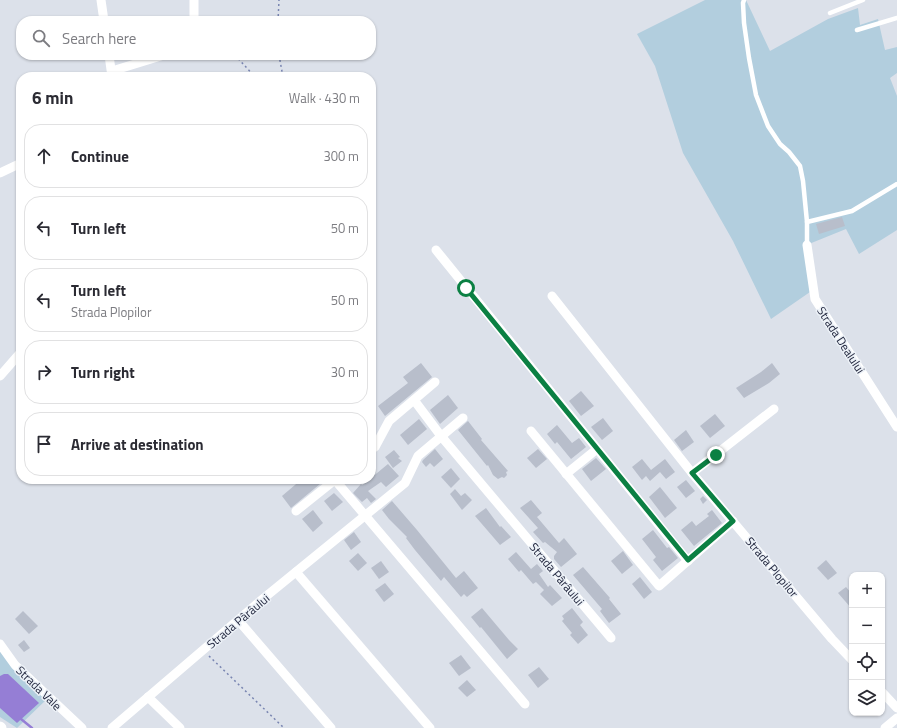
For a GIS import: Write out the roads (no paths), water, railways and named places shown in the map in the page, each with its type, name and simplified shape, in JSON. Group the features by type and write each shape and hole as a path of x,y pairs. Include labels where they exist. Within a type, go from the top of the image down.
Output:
{"street":[{"path":"101,0 103,16"},
{"path":"194,0 194,16"},
{"path":"110,60 112,72"},
{"path":"117,72 150,60"},
{"path":"0,173 16,165"},
{"name":"Strada Dealului","path":"807,245 815,299 897,427"},
{"path":"436,250 688,560"},
{"name":"Strada Plopilor","path":"552,296 692,473 827,633 849,657"},
{"path":"0,376 16,358"},
{"path":"376,445 388,421 436,382"},
{"name":"Strada Pârâului","path":"414,400 441,436 611,638"},
{"path":"692,473 774,409"},
{"name":"Strada Pârâului","path":"112,728 238,620 405,483 418,456 463,418"},
{"path":"531,431 659,586 733,521"},
{"path":"566,474 597,449"},
{"path":"296,511 329,484"},
{"path":"339,484 525,704"},
{"path":"296,572 430,728"},
{"path":"238,620 331,728"},
{"name":"Strada Vale","path":"0,644 15,665 82,728"},
{"path":"885,695 897,708"},
{"path":"148,697 180,728"},
{"path":"885,728 897,718"}],"lane":[{"path":"744,0 744,23 756,96 768,126 780,144 789,152 800,166 807,222 807,245"},
{"path":"830,13 863,0"},
{"path":"857,30 897,18"},
{"path":"807,222 852,211 897,184"}],"waterway":[{"path":"21,719 32,728"}]}
